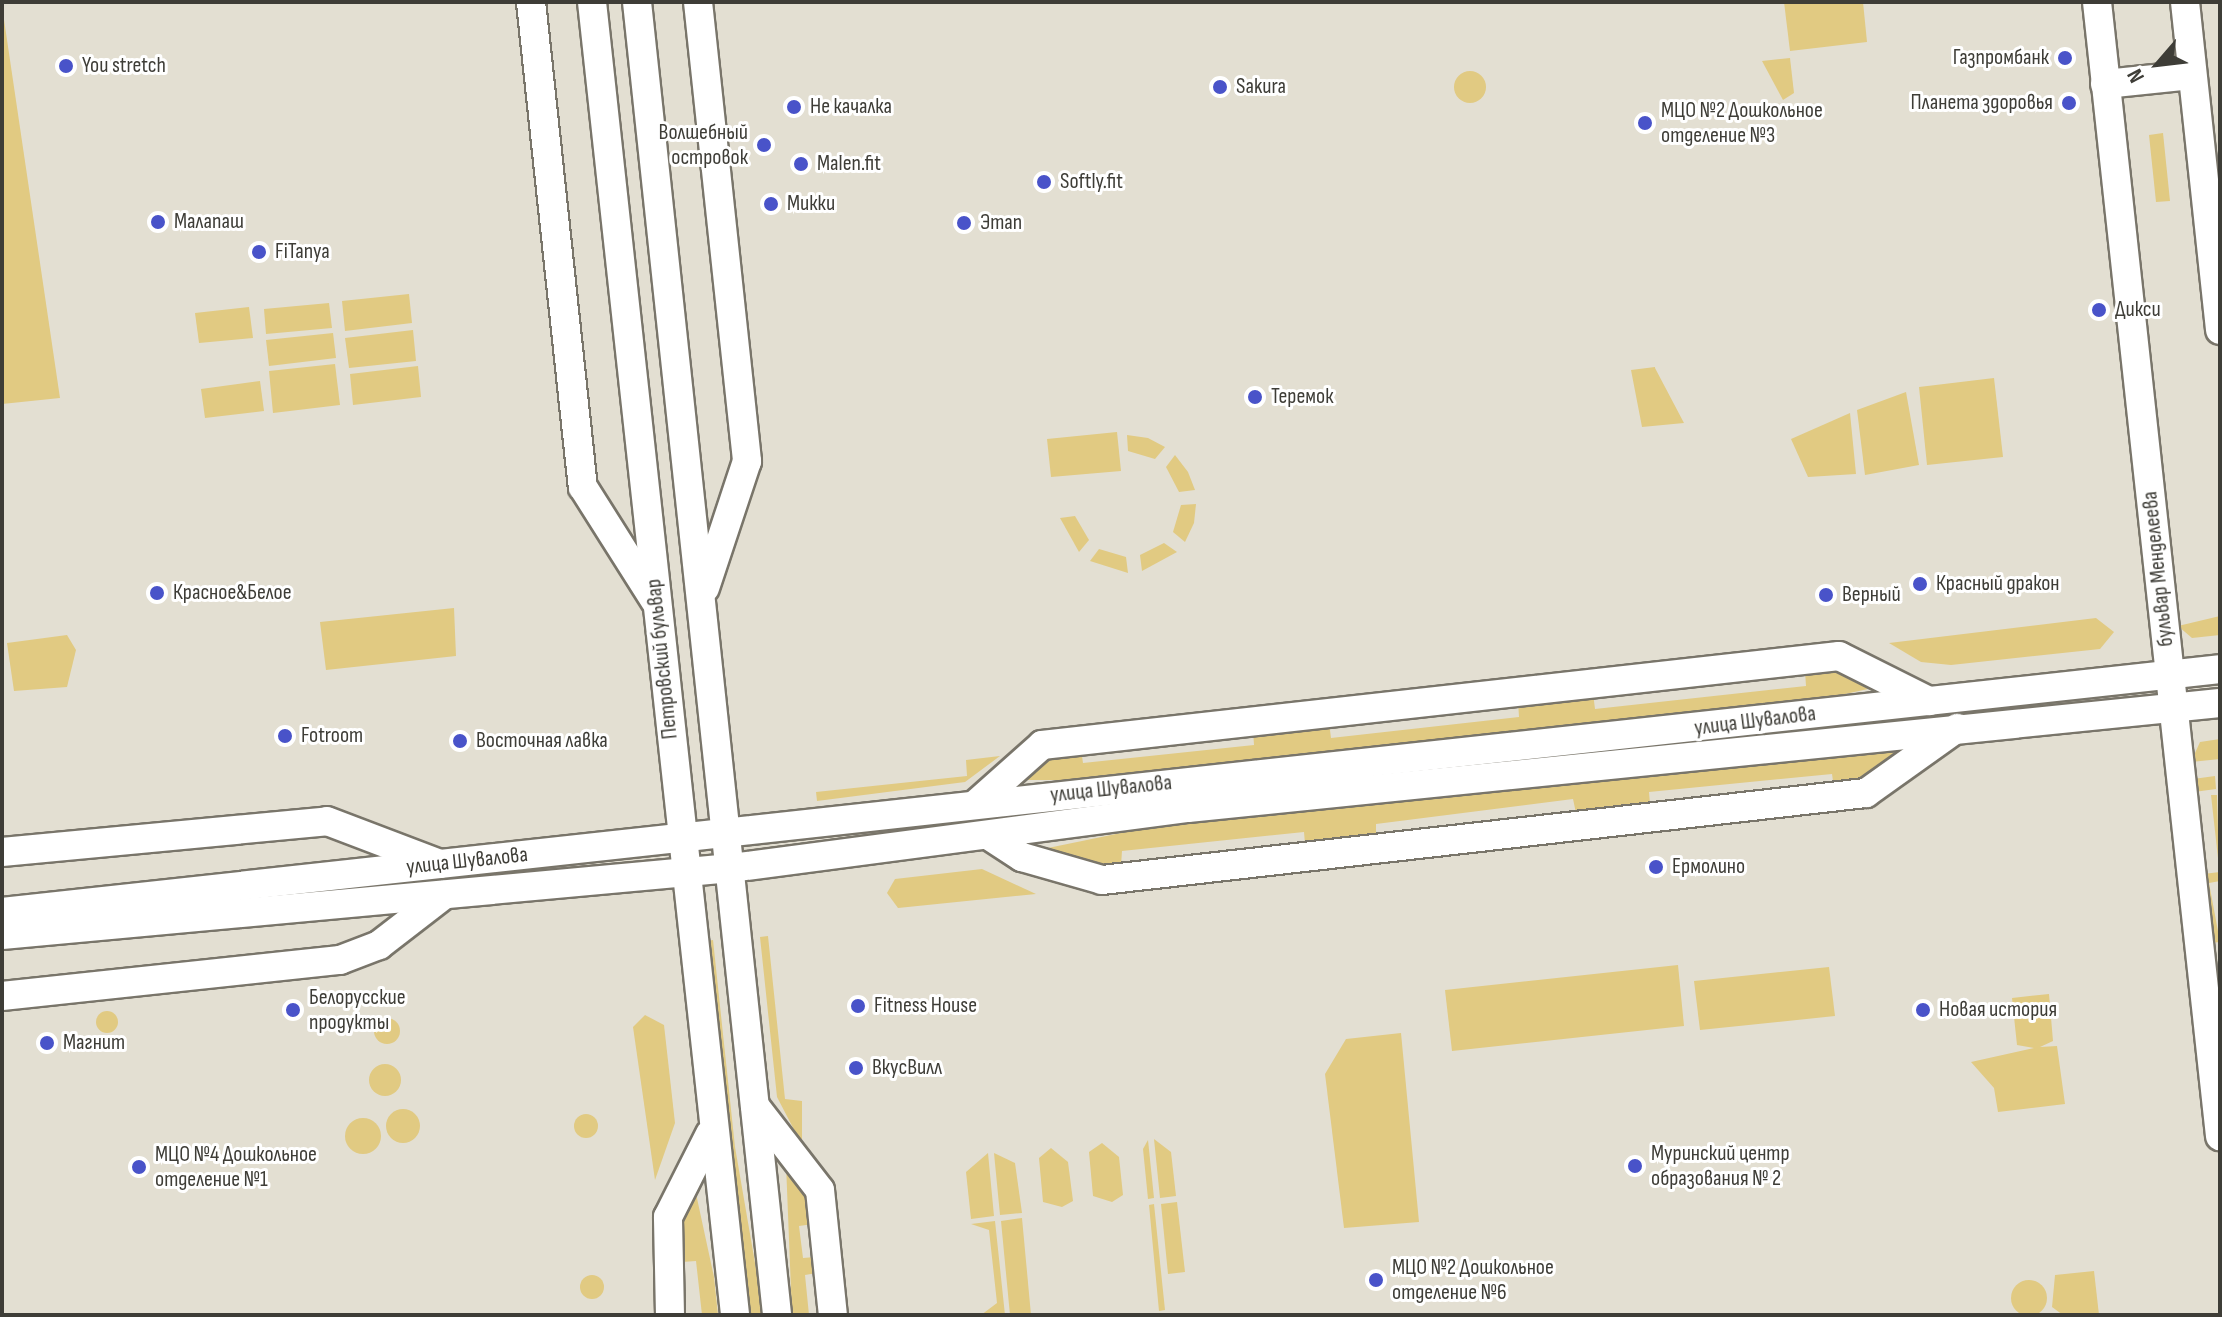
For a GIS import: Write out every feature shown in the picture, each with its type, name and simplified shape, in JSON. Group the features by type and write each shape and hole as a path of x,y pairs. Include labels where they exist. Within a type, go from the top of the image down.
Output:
{"street":[{"path":"531,2 583,487 610,541 656,603"},
{"name":"Петровский бульвар","path":"592,2 710,1134 735,1315"},
{"path":"637,2 703,592 777,1315"},
{"path":"698,2 747,461 703,592"},
{"name":"бульвар Менделеева","path":"2097,2 2220,1136"},
{"path":"2185,2 2220,330"},
{"path":"2105,84 2192,75"},
{"path":"977,803 1042,745 1839,656 1929,701"},
{"name":"улица Шувалова","path":"2,912 2220,669"},
{"name":"улица Шувалова","path":"2,935 731,868 991,837 1188,808 2220,703"},
{"path":"991,837 1022,857 1102,880 1866,793 1957,728"},
{"path":"2,852 327,821 441,864"},
{"path":"2,996 340,960 379,945 444,895"},
{"path":"755,1106 820,1190 833,1315"},
{"path":"670,1315 668,1217 710,1134"}],"shaded area":[{"path":"1784,2 1863,2 1867,42 1790,51"},
{"path":"2,6 60,398 2,404"},
{"path":"1790,58 1794,93 1783,100 1762,61"},
{"path":"1470,71 1481,76 1486,87 1481,98 1470,103 1459,98 1454,87 1459,76"},
{"path":"2163,133 2170,201 2156,202 2149,135"},
{"path":"409,294 412,323 345,331 342,301"},
{"path":"329,303 332,328 266,334 264,309"},
{"path":"249,307 253,338 199,343 195,313"},
{"path":"413,330 416,361 349,368 345,338"},
{"path":"333,333 336,358 269,366 266,340"},
{"path":"335,364 340,405 273,413 269,371"},
{"path":"418,366 421,397 353,405 350,374"},
{"path":"1655,367 1684,423 1642,427 1631,370"},
{"path":"1994,378 2003,457 1927,465 1919,387"},
{"path":"260,381 264,411 205,418 201,389"},
{"path":"1906,392 1919,465 1865,475 1857,410"},
{"path":"1850,413 1856,474 1808,477 1791,439"},
{"path":"1117,432 1121,471 1051,477 1047,439"},
{"path":"1127,435 1148,438 1165,447 1155,459 1128,451"},
{"path":"1175,455 1188,472 1195,490 1179,492 1166,467"},
{"path":"1196,504 1194,523 1185,542 1173,532 1181,505"},
{"path":"1075,516 1089,540 1079,552 1060,518"},
{"path":"1164,543 1177,552 1142,571 1140,555"},
{"path":"1099,549 1126,557 1128,573 1090,561"},
{"path":"454,608 456,656 326,670 320,622"},
{"path":"2220,616 2220,635 2192,638 2178,626"},
{"path":"2096,618 2114,632 2100,649 1951,665 1921,662 1889,643"},
{"path":"67,635 76,650 67,687 14,691 7,643"},
{"path":"1841,669 1877,687 1786,707 1102,780 1020,780 1040,759 1081,749 1083,763 1254,745 1253,730 1329,722 1331,738 1519,717 1518,701 1593,693 1595,709 1806,686 1805,671"},
{"path":"2220,739 2220,759 2191,762 2200,742"},
{"path":"1910,746 1863,785 1834,788 1832,774 1649,792 1650,804 1576,813 1573,799 1376,824 1376,836 1305,844 1304,832 1122,851 1121,866 1101,869 1043,849 1155,826"},
{"path":"1000,756 965,782 817,801 816,792 967,776 966,760"},
{"path":"2215,776 2216,789 2194,792 2193,779"},
{"path":"2211,795 2217,795 2219,867"},
{"path":"982,869 1036,894 898,908 887,893 895,879"},
{"path":"2220,872 2220,881 2209,883 2220,942 2210,943 2203,874"},
{"path":"768,936 785,1099 802,1101 802,1145 777,1097 760,937"},
{"path":"713,940 735,1147 764,1315 747,1315 707,941"},
{"path":"1678,965 1684,1026 1452,1051 1445,990"},
{"path":"1829,967 1835,1016 1700,1030 1694,981"},
{"path":"2049,994 2053,1041 2040,1047 2057,1046 2065,1104 1998,1112 1994,1088 1971,1062 2034,1048 2017,1045 2012,998"},
{"path":"107,1011 115,1014 118,1022 115,1030 107,1033 99,1030 96,1022 99,1014"},
{"path":"645,1015 664,1025 675,1123 655,1180 633,1027"},
{"path":"387,1018 396,1022 400,1031 396,1040 387,1044 378,1040 374,1031 378,1022"},
{"path":"1401,1033 1419,1222 1344,1228 1325,1074 1346,1039"},
{"path":"385,1064 396,1069 401,1080 396,1091 385,1096 374,1091 369,1080 374,1069"},
{"path":"403,1109 415,1114 420,1126 415,1138 403,1143 391,1138 386,1126 391,1114"},
{"path":"586,1114 597,1121 598,1126 591,1137 586,1138 575,1131 574,1126 581,1115"},
{"path":"363,1118 376,1123 381,1136 376,1149 363,1154 350,1149 345,1136 350,1123"},
{"path":"1154,1139 1171,1152 1176,1196 1160,1198"},
{"path":"1148,1140 1154,1198 1148,1199 1143,1149"},
{"path":"1102,1143 1119,1157 1123,1195 1112,1202 1093,1196 1089,1152"},
{"path":"1051,1148 1068,1162 1073,1201 1062,1207 1043,1202 1039,1158"},
{"path":"988,1153 994,1216 971,1219 966,1172"},
{"path":"994,1153 1015,1163 1022,1213 1000,1215"},
{"path":"786,1164 807,1194 813,1224 799,1226 803,1258 815,1257 817,1273 805,1275 809,1315 792,1315"},
{"path":"695,1189 714,1277 718,1315 702,1315 696,1261 682,1262 681,1218"},
{"path":"1177,1202 1185,1272 1168,1274 1161,1204"},
{"path":"1154,1204 1165,1310 1159,1311 1149,1205"},
{"path":"1022,1218 1031,1315 1010,1315 1001,1221"},
{"path":"995,1221 1005,1315 981,1315 997,1303 989,1230 971,1224"},
{"path":"2094,1271 2099,1315 2063,1315 2052,1307 2055,1275"},
{"path":"592,1275 601,1278 604,1287 601,1296 592,1299 583,1296 580,1287 583,1278"},
{"path":"2029,1280 2042,1285 2047,1298 2042,1311 2029,1316 2016,1311 2011,1298 2016,1285"}],"place":[{"name":"Газпромбанк","path":"2065,58"},
{"name":"You stretch","path":"66,66"},
{"name":"Sakura","path":"1220,87"},
{"name":"Планета здоровья","path":"2069,103"},
{"name":"Не качалка","path":"794,107"},
{"name":"МЦО №2 Дошкольное отделение №3","path":"1645,123"},
{"name":"Волшебный островок","path":"764,145"},
{"name":"Malen.fit","path":"801,164"},
{"name":"Softly.fit","path":"1044,182"},
{"name":"Микки","path":"771,204"},
{"name":"Малапаш","path":"158,222"},
{"name":"Этап","path":"964,223"},
{"name":"FiTanya","path":"259,252"},
{"name":"Дикси","path":"2099,310"},
{"name":"Теремок","path":"1255,397"},
{"name":"Красный дракон","path":"1920,584"},
{"name":"Красное&Белое","path":"157,593"},
{"name":"Верный","path":"1826,595"},
{"name":"Fotroom","path":"285,736"},
{"name":"Восточная лавка","path":"460,741"},
{"name":"Ермолино","path":"1656,867"},
{"name":"Fitness House","path":"858,1006"},
{"name":"Белорусские продукты","path":"293,1010"},
{"name":"Новая история","path":"1923,1010"},
{"name":"Магнит","path":"47,1043"},
{"name":"ВкусВилл","path":"856,1068"},
{"name":"Муринский центр образования № 2","path":"1635,1166"},
{"name":"МЦО №4 Дошкольное отделение №1","path":"139,1167"},
{"name":"МЦО №2 Дошкольное отделение №6","path":"1376,1280"}]}
